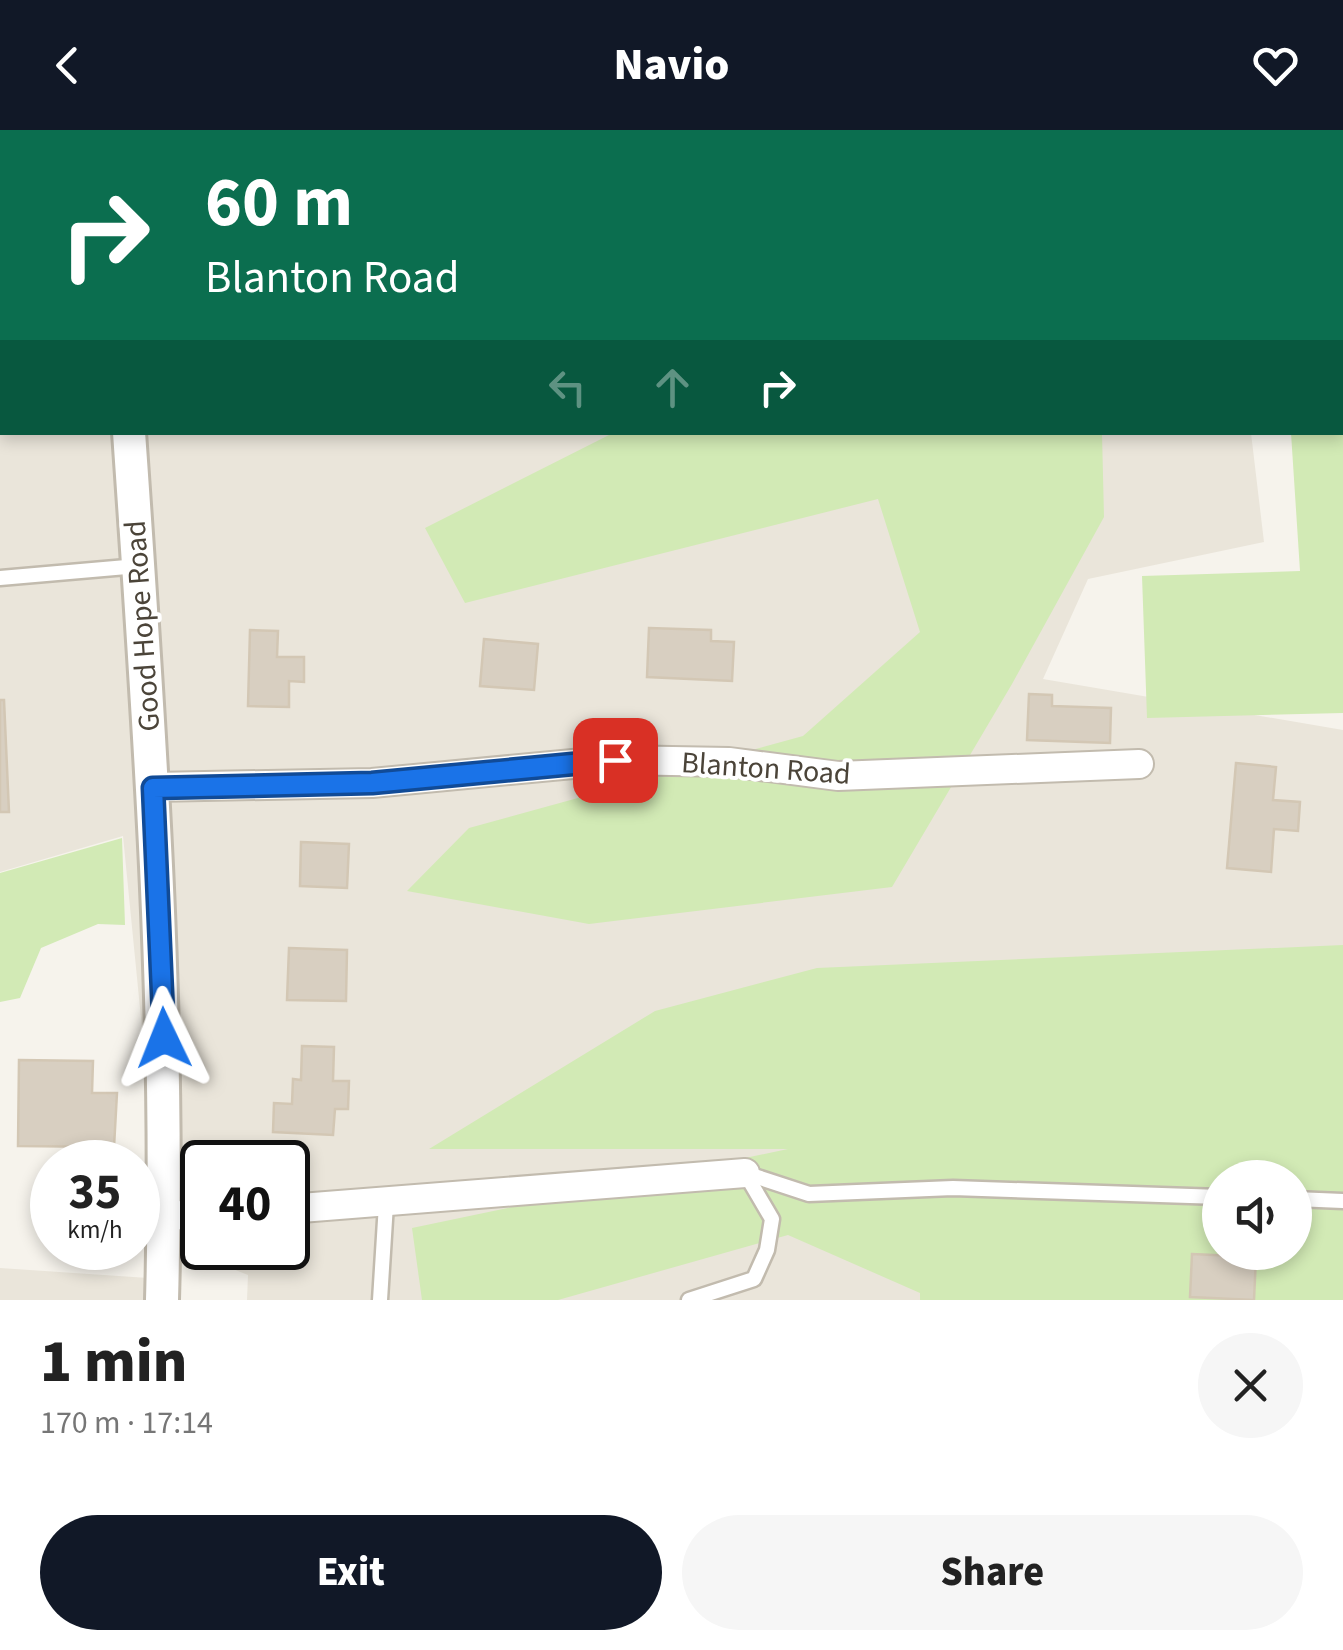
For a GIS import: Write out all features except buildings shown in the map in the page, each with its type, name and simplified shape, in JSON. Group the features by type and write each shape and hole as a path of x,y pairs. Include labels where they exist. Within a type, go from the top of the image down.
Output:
{"street":[{"name":"Good Hope Road","path":"129,435 153,788 165,1076 162,1300"},
{"name":"Blanton Road","path":"153,788 372,783 615,760 729,762 838,776 1139,764"},
{"path":"310,1208 745,1173"},
{"path":"164,1216 180,1215"}],"lane":[{"path":"0,578 138,566"},
{"path":"745,1173 809,1194 953,1188 1202,1195"},
{"path":"689,1300 754,1279 772,1220 745,1173"},
{"path":"1312,1200 1343,1201"},
{"path":"380,1300 386,1204"}],"shaded area":[{"path":"0,435 1251,435 1264,542 1088,579 1043,679 1343,730 1343,1300 247,1300 248,1275 236,1270 310,1270 310,1140 180,1140 180,1248 163,1241 160,1140 153,1140 123,836 0,872"},
{"path":"0,1268 163,1279 162,1300 0,1300"}],"green space":[{"path":"609,435 1102,435 1104,517 1012,684 892,887 589,924 407,891 469,828 803,736 920,632 878,499 465,603 425,528"},
{"path":"1291,435 1343,435 1343,713 1147,718 1142,576 1300,571"},
{"path":"122,838 125,925 98,924 41,948 20,998 0,1002 0,873"},
{"path":"1343,945 1343,1300 920,1300 920,1293 788,1235 558,1300 422,1300 412,1228 788,1149 429,1149 655,1011 817,968"}],"route":[{"path":"164,1038 153,788 372,783 615,760"}]}
